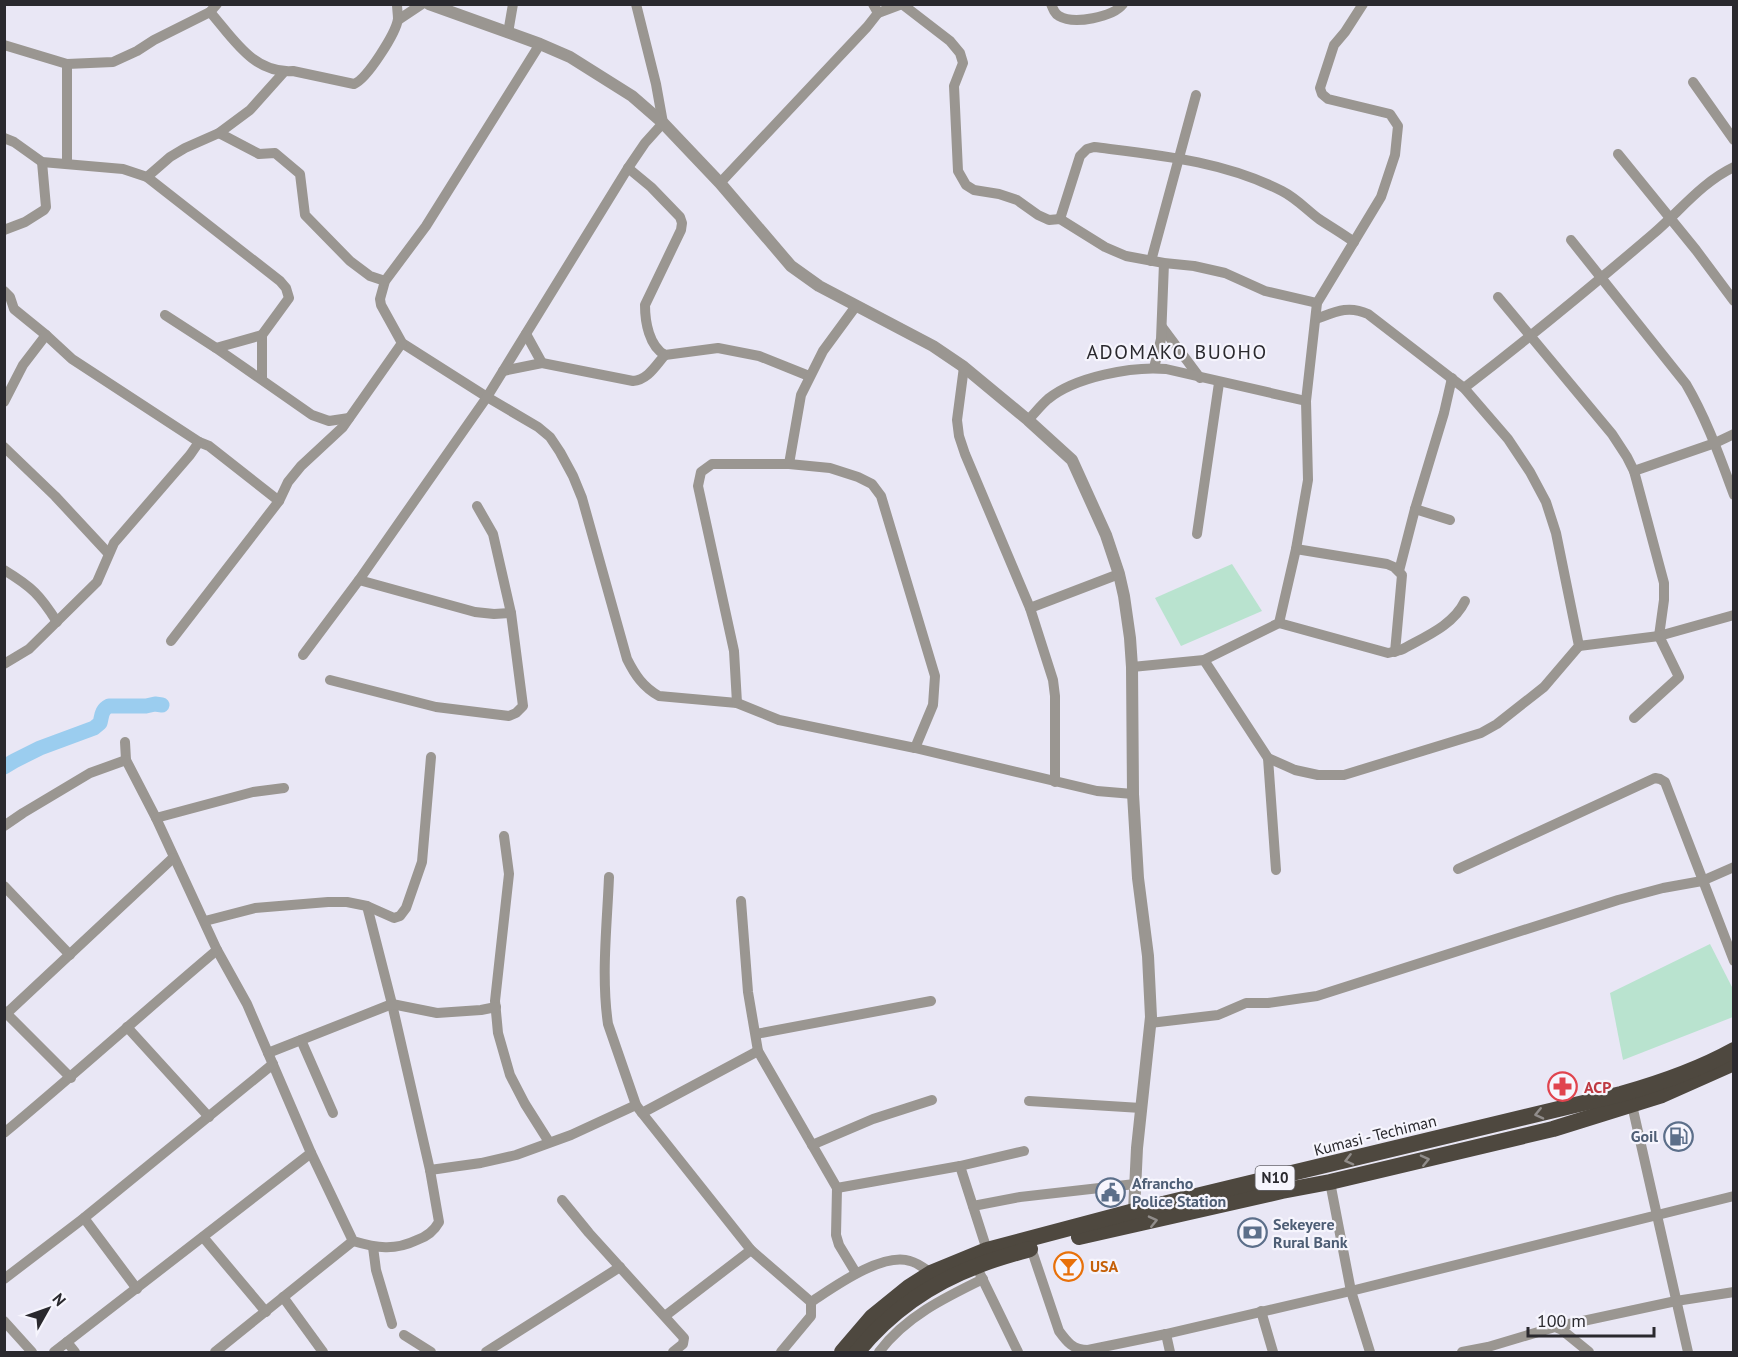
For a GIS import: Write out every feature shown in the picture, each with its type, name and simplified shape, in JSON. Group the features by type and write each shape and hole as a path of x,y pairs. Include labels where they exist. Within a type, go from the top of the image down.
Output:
{"highway":[{"name":"Kumasi - Techiman","path":"842,1353 872,1317 909,1287 931,1273 987,1250 1134,1211 1580,1104 1661,1082 1734,1050"},
{"name":"N10","path":"857,1353 881,1326 916,1297 937,1284 980,1273 1031,1248 1330,1182 1553,1129 1662,1095 1734,1063"},
{"path":"1472,1129 1476,1148"}],"street":[{"path":"397,4 398,20"},
{"path":"4,45 67,64 112,62 137,51 213,8 251,58 268,69 354,84 360,82 374,64 398,20 422,4"},
{"path":"429,4 570,57 632,96 663,123 720,183 791,266 819,286 933,346 964,367 1072,460 1102,525 1119,574 1124,596 1132,668 1133,794 1138,878 1148,956 1150,1023 1137,1148 1134,1211"},
{"path":"508,33 513,4"},
{"path":"636,4 656,84 663,123"},
{"path":"720,183 850,46 876,9 902,4 950,42 960,53 963,63 954,86 954,96 958,171 966,185 974,190 1017,200 1049,220 1060,219 1105,247 1126,256 1225,273 1265,291 1317,303"},
{"path":"1051,4 1057,15 1077,20 1107,15 1118,10 1123,4"},
{"path":"1279,622 1296,549 1308,480 1306,401 1317,303 1381,197 1395,155 1398,126 1390,114 1328,99 1322,94 1320,88 1334,45 1362,4"},
{"path":"380,299 385,281 426,226 540,44"},
{"path":"67,64 67,163"},
{"path":"147,177 170,157 219,133 250,110 284,72"},
{"path":"1693,82 1734,140"},
{"path":"1151,261 1196,94"},
{"path":"303,655 487,397 628,168 645,143 663,123"},
{"path":"219,133 258,154 275,153 300,174 305,215 350,261 370,276 385,281"},
{"path":"4,138 14,142 42,162 123,169 147,177 286,288 289,298 262,335 262,379"},
{"path":"1060,219 1080,156 1087,149 1094,147 1180,158 1247,176 1285,192 1354,242"},
{"path":"1618,154 1734,301"},
{"path":"4,230 25,222 46,207 42,162"},
{"path":"1464,388 1602,277 1671,219 1705,186 1734,167"},
{"path":"628,168 680,217 682,223 681,230 645,305 645,318 652,340 659,351 665,354 718,348 759,356 809,376"},
{"path":"1571,240 1686,384 1701,409 1734,495"},
{"path":"1154,368 1161,339 1164,264"},
{"path":"370,276 381,305 402,343 538,427 550,437 582,498 627,659 635,675 648,690 659,696 737,703 779,720 915,747 1097,791 1133,794"},
{"path":"4,291 10,297 14,309 72,359 209,446 279,501"},
{"path":"1498,297 1612,434 1634,471 1664,584 1659,636 1679,677 1634,718"},
{"path":"789,464 801,395 809,376 823,351 856,306"},
{"path":"1316,319 1346,309 1358,309 1368,314 1464,388 1508,439 1546,502 1556,533 1579,646"},
{"path":"165,315 312,415 329,421 349,418"},
{"path":"1161,327 1200,378"},
{"path":"526,334 542,363"},
{"path":"4,402 23,365 46,335"},
{"path":"216,348 262,335"},
{"path":"171,641 279,501 288,482 301,466 343,427 402,343"},
{"path":"503,371 542,363 633,381 640,380 648,374 665,354"},
{"path":"964,367 957,420 959,436 1030,608 1053,680 1055,782"},
{"path":"1028,420 1048,400 1063,390 1127,369 1166,369 1306,401"},
{"path":"1395,652 1401,575 1399,571 1452,378"},
{"path":"1197,534 1219,382"},
{"path":"1634,471 1715,443 1734,434"},
{"path":"4,664 29,649 97,582 114,543 200,442"},
{"path":"4,447 55,496 108,553"},
{"path":"737,703 734,651 698,486 701,472 712,464 789,464 830,468 872,484 881,496 935,676 933,705 915,747"},
{"path":"330,680 436,707 509,716 523,706 511,613 494,534 477,506"},
{"path":"1415,509 1450,520"},
{"path":"1296,549 1388,564 1399,571"},
{"path":"4,570 28,585 45,602 57,622"},
{"path":"1030,608 1119,574"},
{"path":"359,579 475,612 511,613"},
{"path":"1132,668 1204,660 1279,622 1395,652 1453,619 1465,601"},
{"path":"1268,758 1295,770 1318,775 1344,775 1481,733 1505,718 1544,687 1579,646 1659,636 1734,615"},
{"path":"1204,660 1268,758 1276,870"},
{"path":"125,742 126,760 156,818 217,950 247,1005 311,1153 353,1240 374,1247 398,1248 421,1239 439,1222 430,1170 367,906"},
{"path":"205,921 255,908 328,902 347,902 367,906 394,918 400,916 406,908 422,862 431,757"},
{"path":"4,826 90,773 126,760"},
{"path":"1458,869 1655,778 1660,779 1665,782 1734,961"},
{"path":"156,818 253,792 284,788"},
{"path":"504,836 509,874 496,1007 498,1033 510,1075 549,1142"},
{"path":"71,1078 6,1012 173,858"},
{"path":"1150,1023 1218,1015 1246,1003 1268,1003 1317,996 1618,900 1702,881 1734,867"},
{"path":"609,877 604,988 608,1024 639,1109 751,1250 811,1302 811,1316 781,1353"},
{"path":"4,886 70,955"},
{"path":"741,901 748,992 758,1051 837,1188 836,1235 839,1245 856,1273"},
{"path":"4,1133 71,1078 217,950"},
{"path":"756,1034 931,1001"},
{"path":"268,1053 392,1004 437,1013 496,1007"},
{"path":"127,1027 209,1117"},
{"path":"301,1040 333,1113"},
{"path":"430,1170 481,1163 534,1149 639,1109 758,1051"},
{"path":"4,1279 84,1218 273,1064"},
{"path":"812,1145 873,1119 932,1100"},
{"path":"1029,1101 1141,1108"},
{"path":"1632,1105 1688,1353"},
{"path":"837,1188 960,1166 1024,1151"},
{"path":"54,1353 311,1153"},
{"path":"960,1166 987,1250"},
{"path":"1330,1182 1351,1291 1370,1353"},
{"path":"973,1206 1020,1197 1135,1184"},
{"path":"1031,1248 1059,1331 1074,1348 1088,1350 1351,1291 1734,1196"},
{"path":"562,1200 685,1340 673,1353"},
{"path":"84,1218 137,1289"},
{"path":"203,1237 266,1312"},
{"path":"215,1353 353,1240"},
{"path":"374,1247 376,1270 392,1324"},
{"path":"665,1316 751,1250"},
{"path":"811,1302 856,1273 884,1263 902,1259 911,1261 931,1273"},
{"path":"486,1353 620,1267"},
{"path":"879,1353 889,1339 916,1315 954,1293 980,1273 1018,1353"},
{"path":"1462,1353 1489,1350 1555,1327 1676,1301 1734,1292"},
{"path":"284,1297 323,1353"},
{"path":"1262,1311 1273,1353"},
{"path":"4,1322 32,1353"},
{"path":"1555,1327 1562,1330 1589,1353"},
{"path":"1166,1334 1170,1353"},
{"path":"404,1335 431,1353"},
{"path":"67,1342 75,1353"}],"green space":[{"path":"1232,564 1262,611 1181,646 1155,598"},
{"path":"1710,944 1733,989 1733,1017 1623,1060 1610,993"}],"waterway":[{"path":"4,767 40,748 94,728 100,723 103,711 109,706 162,705"}],"place":[{"name":"ACP","path":"1563,1087"},
{"name":"Goil","path":"1679,1136"},
{"name":"Afrancho Police Station","path":"1111,1192"},
{"name":"Sekeyere Rural Bank","path":"1252,1233"},
{"name":"USA","path":"1069,1266"}],"district":[{"name":"ADOMAKO BUOHO","path":"1177,352"}]}
